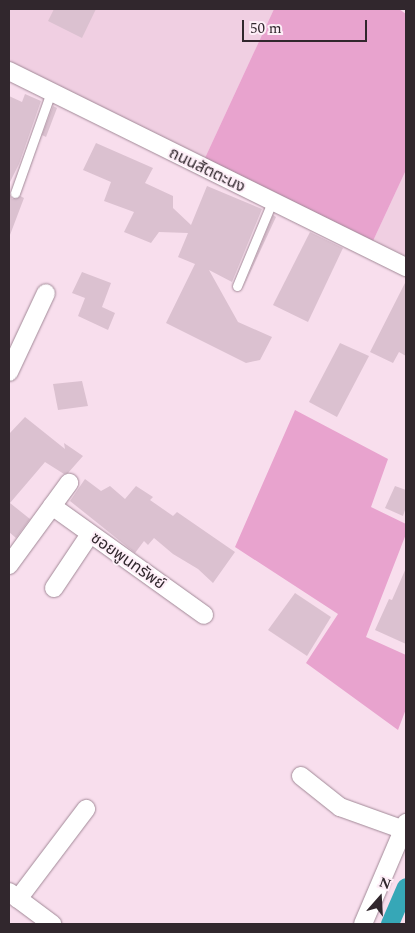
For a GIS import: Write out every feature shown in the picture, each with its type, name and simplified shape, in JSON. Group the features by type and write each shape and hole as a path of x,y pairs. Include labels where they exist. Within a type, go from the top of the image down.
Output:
{"street":[{"name":"ถนนสัตตะนง","path":"9,71 406,267"},
{"path":"9,372 46,293"},
{"path":"9,565 69,484"},
{"name":"ซอยพูนทรัพย์","path":"52,506 204,615"},
{"path":"54,588 90,534"},
{"path":"301,776 340,807 356,815 405,826 400,863 363,924"},
{"path":"52,924 13,895 86,809"}],"lane":[{"path":"15,193 51,92"},
{"path":"237,286 272,202"}],"shaded area":[{"path":"9,9 274,9 205,158 9,62"},
{"path":"274,9 399,9 406,14 406,170 373,241 205,158"},
{"path":"406,170 406,256 373,241"},
{"path":"295,410 388,459 371,507 406,524 406,534 366,637 406,655 406,709 398,730 306,663 338,614 235,547"}],"building":[{"path":"54,9 96,9 82,38 48,21"},
{"path":"25,94 41,101 19,164 9,184 9,96 22,102"},
{"path":"53,106 57,108 46,137 42,135"},
{"path":"96,143 153,168 145,183 173,196 173,208 191,225 207,186 262,209 232,282 209,270 238,322 272,337 260,360 246,363 166,323 195,264 178,257 188,233 159,232 151,243 124,232 134,212 104,201 111,182 83,170"},
{"path":"9,192 12,199 20,196 24,198 10,235"},
{"path":"273,215 276,217 243,288"},
{"path":"310,232 343,248 308,322 273,305"},
{"path":"82,272 111,283 102,307 115,313 108,330 78,316 85,298 72,293"},
{"path":"406,281 406,356 399,352 393,363 370,352"},
{"path":"340,343 369,356 337,417 309,402"},
{"path":"82,381 88,406 58,410 53,384"},
{"path":"25,417 65,449 64,443 83,456 68,473 64,474 45,462 10,503 30,519 16,538 9,532 9,434"},
{"path":"85,479 101,491 110,486 125,499 136,486 153,497 150,500 173,516 177,512 235,552 213,583 198,569 173,554 154,538 148,545 144,541 135,553 70,501"},
{"path":"395,486 406,490 406,507 403,516 385,508"},
{"path":"406,568 406,644 375,630 389,599 392,600"},
{"path":"295,593 331,617 307,656 268,630"}],"waterway":[{"path":"390,924 406,887"}]}
